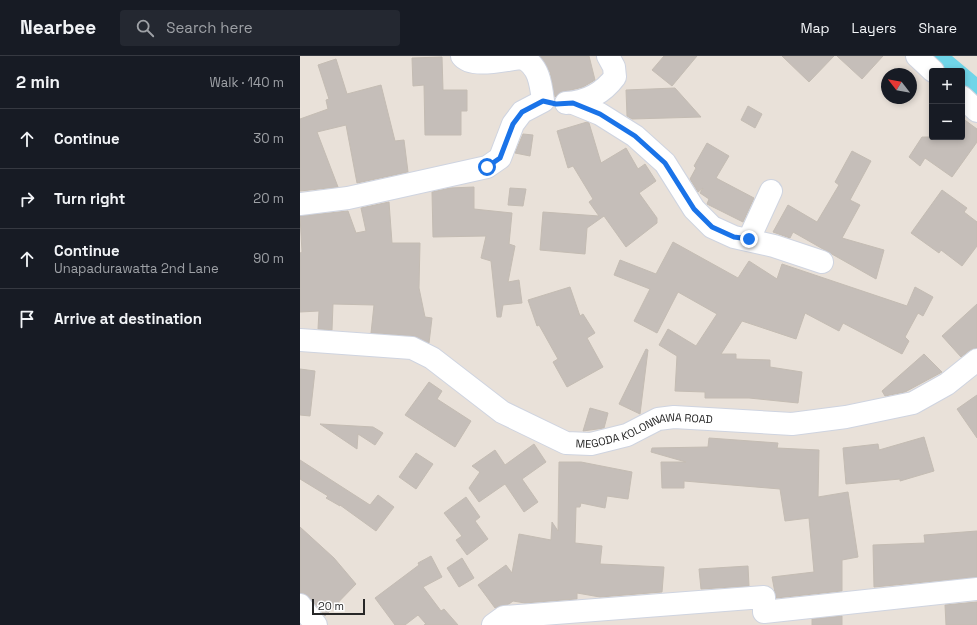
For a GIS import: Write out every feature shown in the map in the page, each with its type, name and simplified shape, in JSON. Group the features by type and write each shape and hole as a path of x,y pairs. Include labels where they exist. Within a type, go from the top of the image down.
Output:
{"street":[{"path":"462,56 466,61 476,63 522,58 529,61 535,67 542,88 543,101"},
{"path":"300,204 348,198 487,167 500,158 513,124 522,112 543,101 556,104 573,103 589,99 609,85 615,77 614,67 608,56"},
{"path":"917,56 930,68"},
{"path":"965,101 977,111"},
{"path":"573,103 600,114 635,136 665,163 694,209 712,227 734,237 749,239 822,262"},
{"path":"749,239 771,191"},
{"name":"MEGODA KOLONNAWA ROAD","path":"300,340 412,348 432,358 502,412 566,443 591,444 627,435 658,419 674,417 792,424 846,417 913,403 947,384 977,360"},
{"path":"493,625 504,617 764,597 764,612 977,589"},
{"path":"300,605 316,625"}],"water":[{"path":"928,56 952,56 977,77 977,99 965,89 965,68 942,68"}],"building":[{"path":"540,56 589,56 595,80 583,87 559,93 555,97 550,72"},
{"path":"664,56 697,56 672,86 652,70"},
{"path":"782,56 834,56 809,82"},
{"path":"837,56 883,56 862,79"},
{"path":"442,57 443,90 467,90 467,111 461,111 461,135 425,135 424,85 413,86 412,58"},
{"path":"336,59 347,94 381,85 395,141 404,140 408,172 357,183 346,125 317,132 338,187 300,191 300,119 328,109 326,100 329,99 318,65"},
{"path":"675,88 701,117 632,119 627,116 626,90"},
{"path":"748,106 762,114 755,128 741,120"},
{"path":"965,120 977,129 977,142 952,177 925,158 920,166 909,157 922,137 929,137 929,140 965,140"},
{"path":"587,122 589,123 601,163 626,148 638,169 645,164 656,181 639,193 657,218 657,223 626,247 604,216 587,228 585,254 540,250 543,212 599,216 589,202 593,199 573,166 568,168 557,131"},
{"path":"523,134 533,135 530,156 515,153"},
{"path":"707,143 729,156 716,178 754,198 743,222 707,204 709,199 700,193 703,188 698,192 690,179 696,168 694,166"},
{"path":"852,151 871,161 850,200 860,205 842,238 884,250 876,279 793,232 790,238 773,232 788,205 817,222 839,185 835,182"},
{"path":"474,187 474,209 512,213 509,244 515,246 508,282 519,280 522,303 503,305 501,317 497,317 491,261 481,258 486,236 433,237 432,192 450,188"},
{"path":"510,188 526,189 523,206 508,205"},
{"path":"942,190 967,208 964,212 977,222 977,246 962,266 941,250 939,253 911,233"},
{"path":"389,202 392,243 420,243 419,288 425,317 432,318 429,343 413,336 371,333 374,305 333,304 332,330 318,329 319,311 300,312 300,253 302,252 300,216 348,211 356,233 366,231 361,208"},
{"path":"673,242 738,278 749,261 777,279 782,264 907,306 915,287 933,297 923,316 918,313 905,337 909,341 902,354 843,323 839,331 805,313 796,339 742,321 721,354 736,354 736,359 770,360 770,367 802,372 798,403 749,398 705,398 705,392 675,391 677,356 659,345 668,329 696,346 717,314 678,292 657,333 634,321 650,289 614,275 620,260 656,274"},
{"path":"570,287 580,316 583,314 595,333 587,338 603,367 567,387 553,362 558,359 539,325 537,326 528,300"},
{"path":"977,304 977,348 970,350 961,357 942,336"},
{"path":"646,349 648,350 640,414 619,404"},
{"path":"924,354 942,372 905,392 885,396 882,391"},
{"path":"300,369 315,371 310,416 300,415"},
{"path":"429,382 442,391 437,399 471,421 455,447 405,415"},
{"path":"977,395 977,438 957,409"},
{"path":"590,408 608,413 604,428 583,431"},
{"path":"320,424 373,427 383,433 375,445 358,434 357,449"},
{"path":"924,437 934,471 900,481 900,479 846,484 843,448 878,444 879,450"},
{"path":"709,438 778,443 777,448 819,450 818,497 848,492 858,557 842,560 842,591 776,598 772,577 814,572 809,518 785,521 780,489 684,481 684,488 662,488 661,462 686,462 651,452 652,448 708,447"},
{"path":"534,444 546,462 522,479 538,502 524,512 505,484 479,502 469,488 480,472 472,466 495,450 505,465"},
{"path":"416,453 433,464 416,489 399,477"},
{"path":"300,460 370,505 378,495 394,507 376,531 340,505 326,498 328,496 300,479"},
{"path":"559,462 581,462 632,472 628,499 607,496 605,508 581,503 580,507 576,507 575,543 602,546 600,564 664,567 662,592 600,597 577,593 577,599 525,603 513,601 509,604 495,608 478,585 506,565 512,573 519,534 551,540 552,522 558,531"},
{"path":"466,497 480,517 475,521 488,539 467,555 456,540 462,536 444,513"},
{"path":"300,527 334,558 356,584 325,616 309,597 300,593"},
{"path":"977,531 977,577 874,587 873,545 925,543 924,535"},
{"path":"431,556 442,577 423,587 441,611 444,609 458,625 424,625 426,624 418,615 405,625 395,625 375,598 419,565 418,563"},
{"path":"462,558 474,578 459,587 447,568"},
{"path":"748,566 749,586 701,589 699,569"},
{"path":"977,602 977,625 946,625 945,605"},
{"path":"842,616 842,625 812,625 812,619"}],"route":[{"path":"487,167 500,158 513,124 522,112 543,101 556,104 573,103 600,114 615,122 635,136 665,163 694,209 712,227 734,237 749,239"}]}
